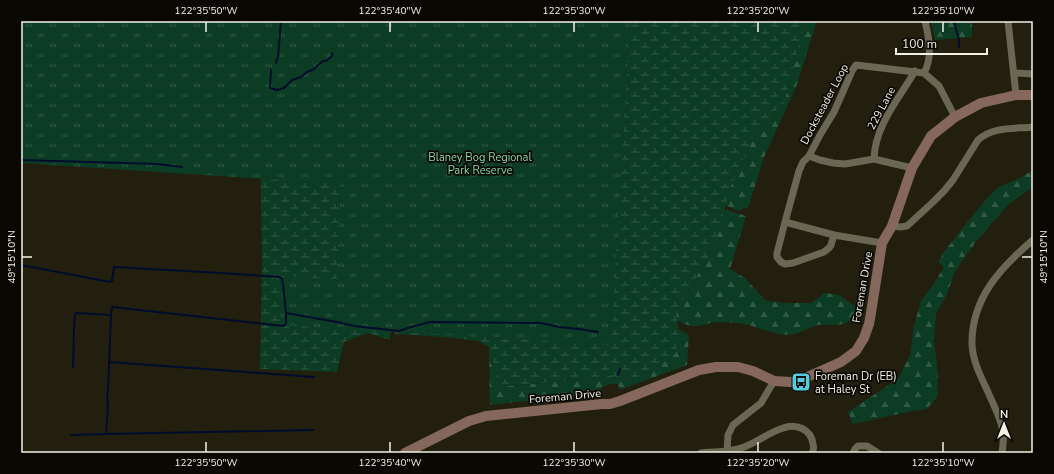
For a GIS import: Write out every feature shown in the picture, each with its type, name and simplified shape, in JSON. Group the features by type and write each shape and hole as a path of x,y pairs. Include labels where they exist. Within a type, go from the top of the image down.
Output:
{"street":[{"path":"924,73 930,56 925,21"},
{"path":"1008,21 1016,95"},
{"name":"Docksteader Loop","path":"834,234 831,245 827,250 793,263 785,264 779,260 777,253 799,171 834,112 856,65 924,73 939,86 955,117"},
{"name":"229 Lane","path":"874,159 874,150 879,132 891,108 915,71"},
{"path":"1014,73 1033,74"},
{"name":"Foreman Drive","path":"405,453 477,418 546,409 610,404 699,370 716,367 738,367 753,371 774,381 791,382 805,378 841,362 856,351 864,338 869,324 882,243 892,226 912,168 931,136 955,117 981,103 1016,95 1033,94"},
{"path":"892,226 908,226 932,203 948,185 978,140 984,135 996,130 1033,127"},
{"path":"809,156 833,163 845,164 874,159 912,168"},
{"path":"785,222 834,234 882,243"},
{"path":"1002,453 1004,433 977,367 972,346 974,325 982,300 992,282 1013,258 1033,240"},
{"path":"727,451 728,435 733,425 761,403 774,381"},
{"path":"701,453 738,449 782,428 791,426 800,427 808,433 813,440 814,450 812,453"},
{"path":"853,453 858,446 867,446 878,453"}],"green space":[{"name":"Blaney Bog Regional Park Reserve","path":"21,21 630,21 611,345 280,325 282,276 337,280 340,184 21,163"},
{"name":"Blaney Bog Regional Park Reserve","path":"73,21 805,21 784,103 756,131 730,188 711,252 676,311 679,335 676,353 653,371 629,380 610,376 511,386 502,384 494,366 489,347 478,341 445,337 395,334 396,328 392,312 390,340 368,333 344,342 337,372 260,369 262,261 259,77"},
{"path":"805,21 816,21 796,87 764,157 748,208 743,208 739,211 725,205 730,188 756,131 784,103"},
{"path":"931,21 972,21 972,37 935,40"},
{"path":"1033,170 1033,187 1009,204 979,238 954,274 947,294 936,314 934,340 938,375 937,397 927,409 853,424 848,412 898,379 910,355 914,325 921,301 944,267 938,262 944,252 981,205 997,188 1020,178"},
{"path":"724,209 746,216 730,269 745,278 766,301 811,303 825,293 839,295 861,309 850,321 846,323 839,325 818,325 787,335 742,324 718,322 693,326 677,320 676,311 711,252"},
{"path":"678,329 689,335 687,365 619,390 618,384 610,384 602,387 600,393 490,405 489,347 494,366 502,384 511,386 610,376 629,380 679,335"}],"waterway":[{"path":"276,63 281,21"},
{"path":"954,21 959,40 959,47"},
{"path":"271,70 270,88 277,90 284,88 292,80 301,77 323,61 326,61 332,56 332,53"},
{"path":"21,160 157,164 182,167"},
{"path":"21,265 110,282 112,281 114,267 279,277 282,279 283,284 286,313 354,326 399,331 430,322 541,323 598,332"},
{"path":"73,367 74,321 75,314 77,313 111,315 112,307 284,326 286,323 286,313"},
{"path":"71,435 106,434 111,315"},
{"path":"110,362 314,377"},
{"path":"618,375 620,369"},
{"path":"106,434 313,430"}],"place":[{"name":"Foreman Dr (EB) at Haley St","path":"801,382"}]}
